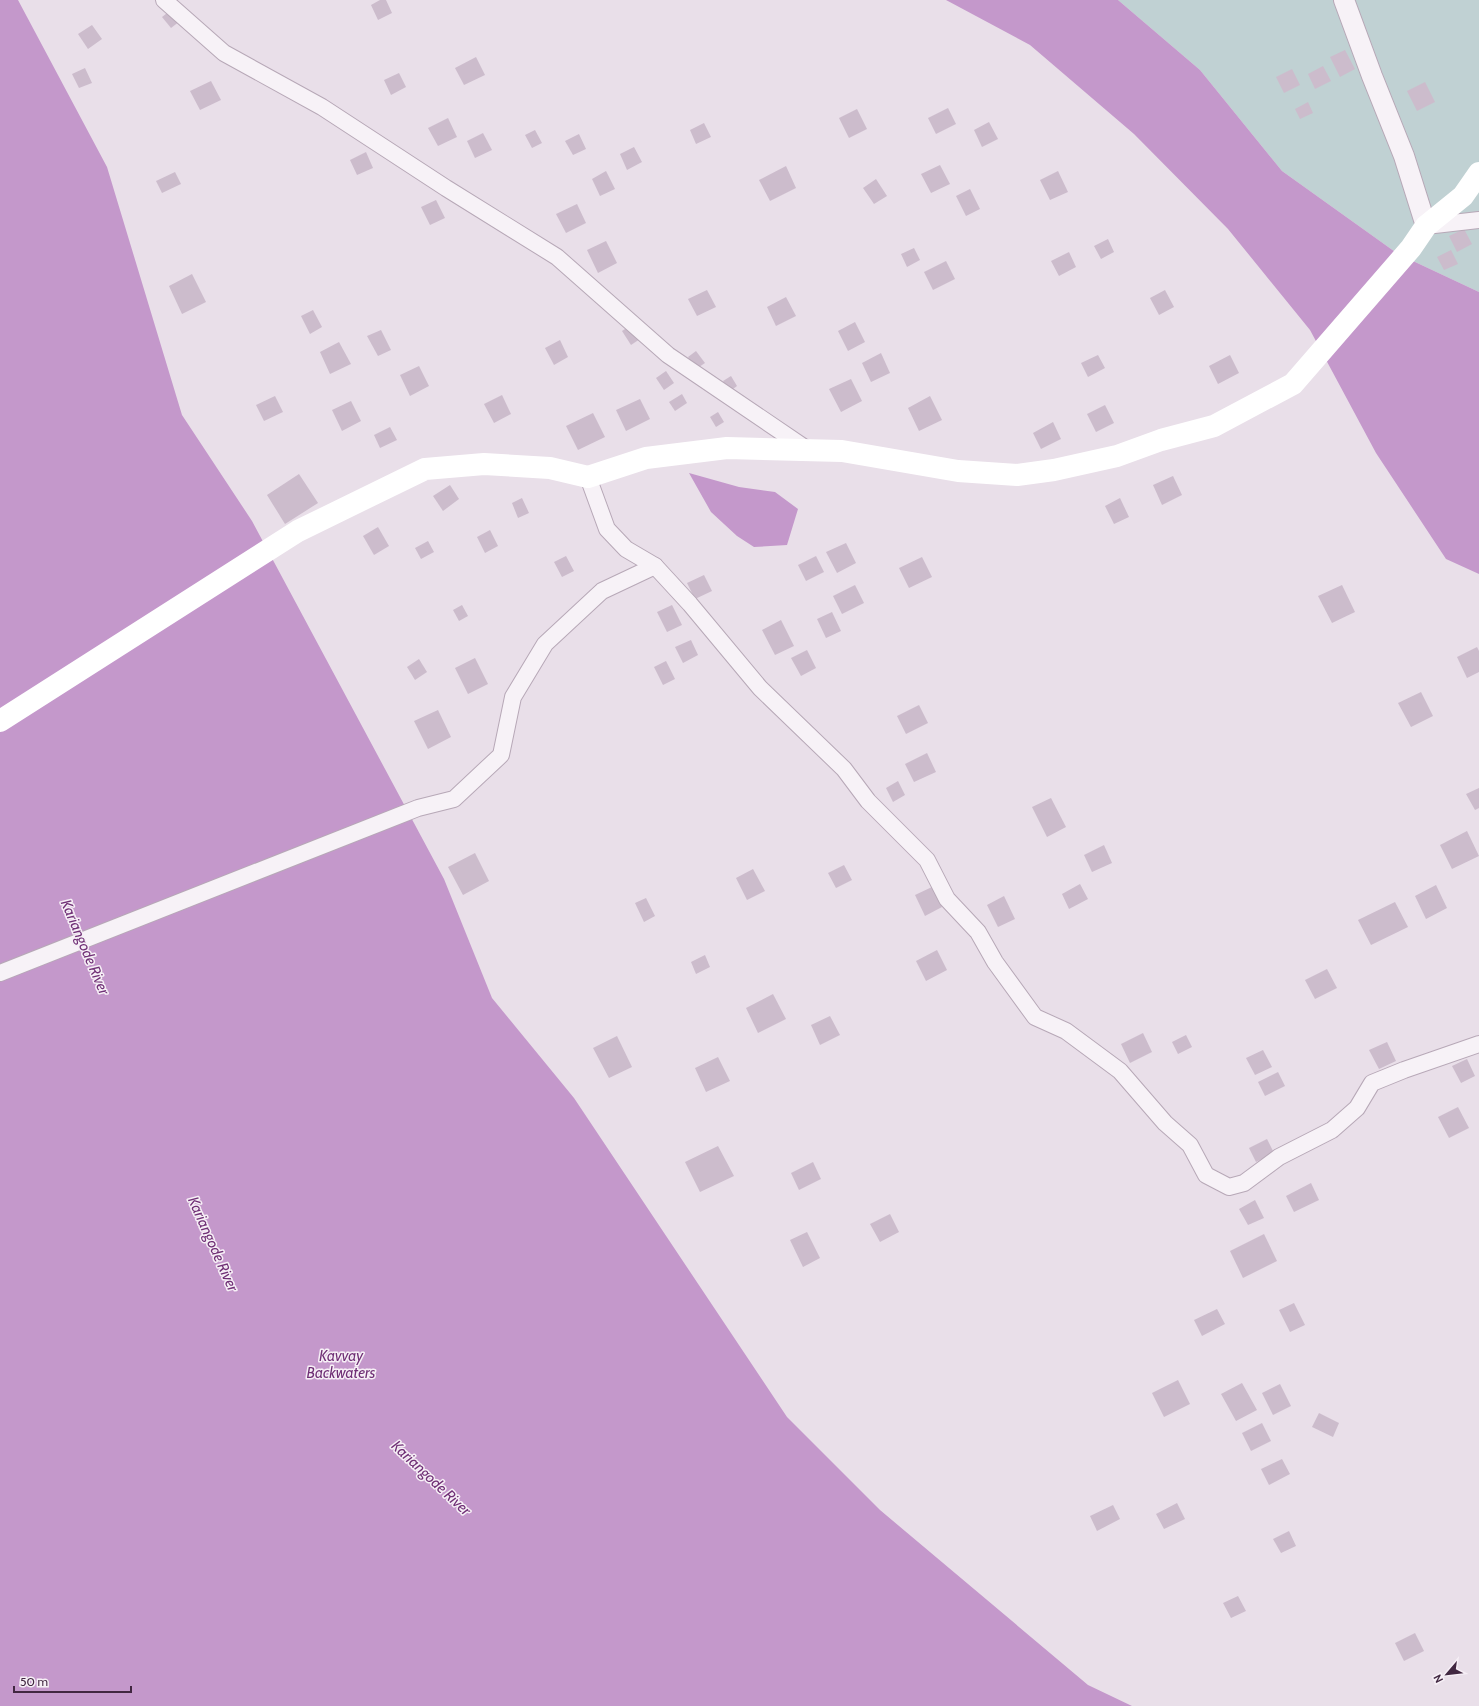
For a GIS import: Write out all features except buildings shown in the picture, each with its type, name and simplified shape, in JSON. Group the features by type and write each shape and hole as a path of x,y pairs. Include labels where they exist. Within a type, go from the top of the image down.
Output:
{"main road":[{"path":"0,721 298,531 425,469 484,464 550,468 588,477 646,458 727,448 842,451 958,471 1017,475 1054,470 1117,456 1161,440 1214,426 1293,384 1411,248 1426,226 1463,196 1479,173"}],"street":[{"path":"164,0 224,53 322,107 446,188 557,257 668,355 808,450"},
{"path":"1344,0 1404,156 1426,226 1479,220"},
{"path":"588,477 606,529 626,549 655,566 690,604 760,688 844,769 868,801 927,860 947,899 978,932 995,962 1035,1017 1066,1031 1120,1071 1165,1123 1190,1145 1206,1175 1229,1187 1244,1183 1279,1157 1332,1130 1357,1108 1372,1083 1404,1070 1479,1044"},
{"path":"0,973 418,808 454,799 501,755 513,697 545,644 602,590 655,566"}],"shaded area":[{"path":"1118,0 1479,0 1479,292 1398,254 1282,171 1200,70"}],"water":[{"name":"Kavvay Backwaters","path":"0,0 18,0 107,167 182,415 252,521 444,879 492,998 574,1098 787,1417 880,1510 1088,1685 1132,1706 0,1706"},
{"path":"946,0 1118,0 1200,70 1282,171 1398,254 1479,292 1479,574 1446,559 1376,453 1310,330 1228,229 1134,134 1030,45"},
{"path":"689,473 739,487 775,492 798,509 787,545 754,547 737,536 711,512"}],"water label":[{"name":"Kariangode River","path":"85,947"},
{"name":"Kariangode River","path":"213,1244"},
{"name":"Kariangode River","path":"431,1478"}]}
